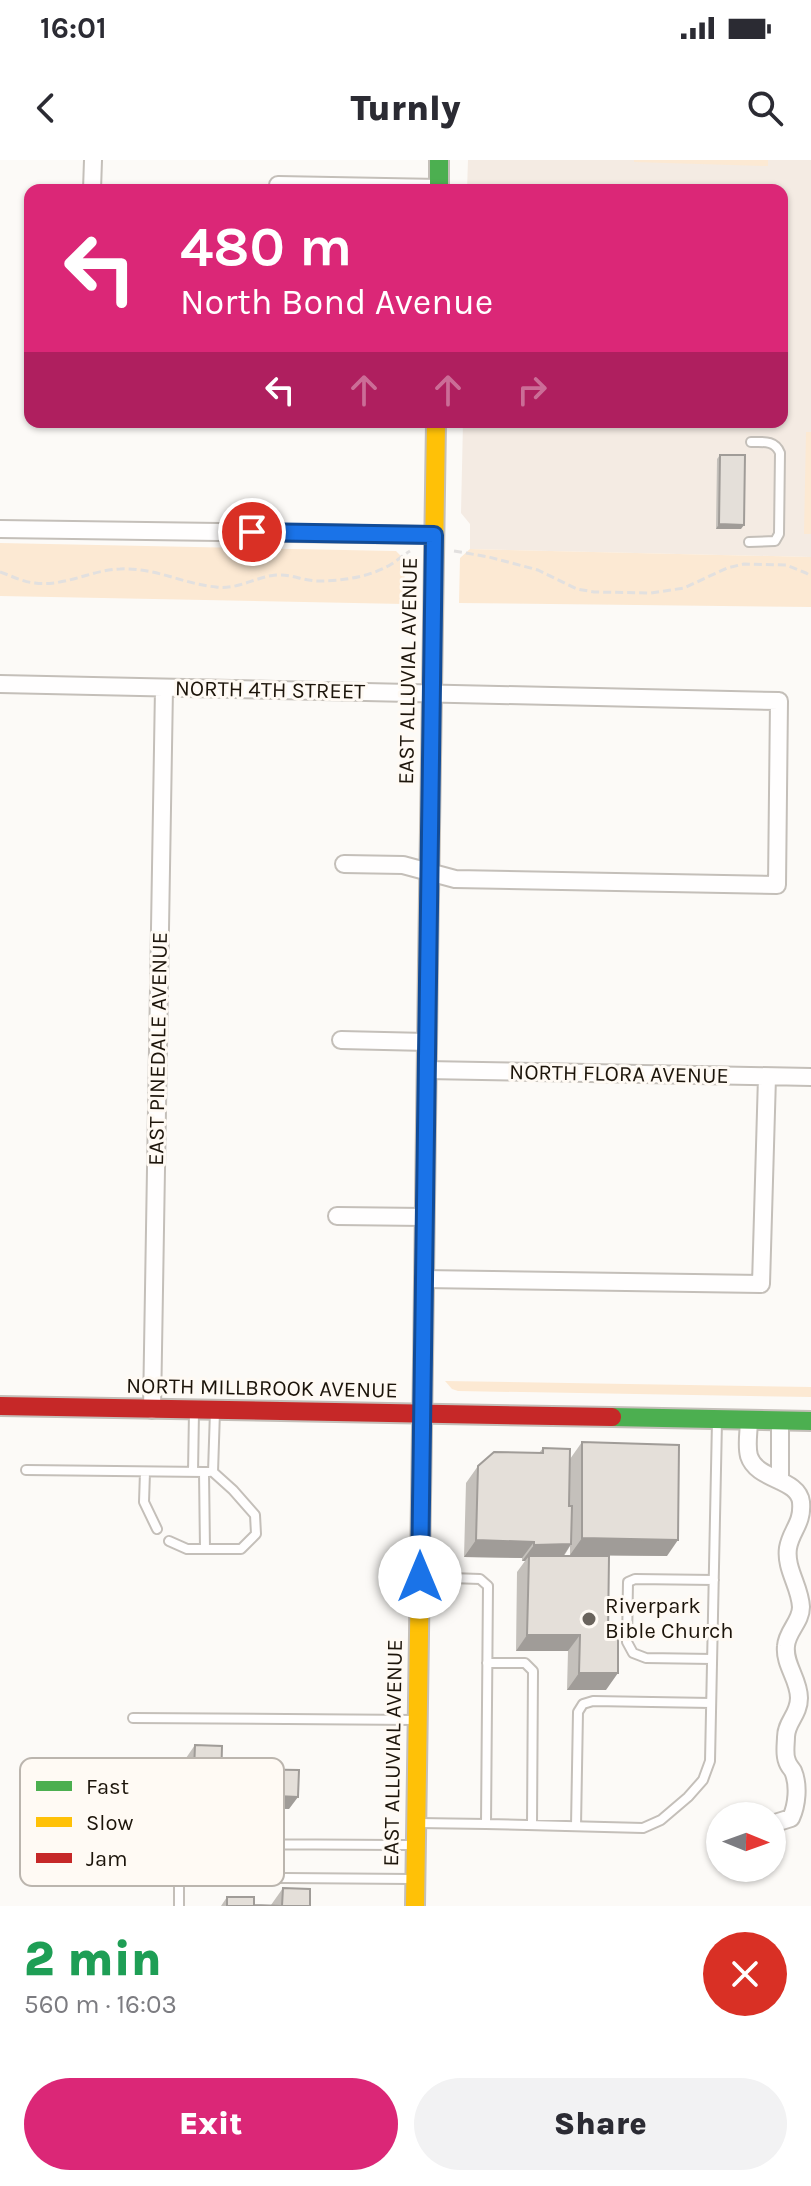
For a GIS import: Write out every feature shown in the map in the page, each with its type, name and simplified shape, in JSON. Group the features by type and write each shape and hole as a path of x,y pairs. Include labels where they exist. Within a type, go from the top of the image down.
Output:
{"main road":[{"path":"439,160 439,184"},
{"name":"EAST ALLUVIAL AVENUE","path":"415,1906 436,428"},
{"name":"NORTH MILLBROOK AVENUE","path":"0,1406 811,1421"}],"street":[{"path":"92,184 93,160"},
{"path":"0,529 434,535"},
{"name":"NORTH 4TH STREET","path":"0,684 779,701 777,885 455,879 429,872"},
{"name":"EAST PINEDALE AVENUE","path":"152,1410 164,688"},
{"path":"344,864 403,865 429,872"},
{"path":"341,1040 427,1042"},
{"name":"NORTH FLORA AVENUE","path":"426,1070 811,1077"},
{"path":"423,1279 761,1284 767,1077"},
{"path":"337,1216 424,1217"},
{"path":"749,1420 748,1452 753,1465 794,1489 801,1499 800,1521 788,1546 787,1557 801,1608 786,1647 787,1663 799,1687 796,1715 786,1728 786,1761 794,1773 797,1788 795,1810 791,1818 786,1820"},
{"path":"780,1420 780,1481"}],"lane":[{"path":"749,542 775,541 779,534 778,446 771,442 751,442"},
{"path":"193,1472 194,1411"},
{"path":"205,1549 215,1411"},
{"path":"416,1823 643,1828 661,1820 703,1780 710,1761 717,1419"},
{"path":"26,1470 209,1472 233,1490 255,1515 256,1534 241,1549 187,1549 169,1541"},
{"path":"145,1472 144,1502 157,1529"},
{"path":"420,1577 480,1579 488,1586 486,1824"},
{"path":"712,1659 646,1658 633,1653 627,1642 628,1582 635,1579 714,1580"},
{"path":"487,1663 525,1663 533,1671 532,1825"},
{"path":"576,1826 578,1712 583,1704 593,1701 711,1703"},
{"path":"133,1718 418,1720"},
{"path":"284,1846 416,1845"},
{"path":"284,1878 416,1879"}],"path":[{"path":"0,572 36,584 104,571 143,569 220,588 274,575 314,581 354,578 387,567 408,551"},
{"path":"461,551 538,570 577,589 594,592 651,593 684,588 727,568 744,564 786,565 811,576"}],"shaded area":[{"path":"468,160 811,160 811,557 470,549 470,524 461,513 463,428 788,428 788,184 467,184"},
{"path":"768,160 768,166 634,162"},
{"path":"806,432 811,432 811,534 804,534"},
{"path":"0,543 396,551 405,560 404,604 0,596"},
{"path":"470,549 811,557 811,607 459,603 460,558"},
{"path":"445,1381 811,1387 811,1397 458,1391"}],"building":[{"path":"720,455 745,455 744,525 719,524"},
{"path":"582,1442 679,1445 678,1540 582,1538"},
{"path":"543,1448 570,1449 571,1544 534,1545 534,1542 476,1540 478,1466 494,1452 543,1453"},
{"path":"529,1556 609,1556 608,1634 618,1634 618,1673 579,1673 580,1635 527,1635"},
{"path":"195,1745 222,1746 222,1758 194,1758"},
{"path":"284,1770 299,1770 298,1797 284,1796"},
{"path":"283,1888 310,1889 310,1906 282,1906"},
{"path":"227,1897 254,1897 254,1905 282,1906 227,1906"}],"traffic: fast":[{"path":"439,160 439,184"},
{"path":"612,1417 811,1421"}],"traffic: slow":[{"path":"428,963 436,428"},
{"path":"415,1906 423,1362"}],"traffic: jam":[{"path":"423,1362 428,963"},
{"path":"0,1406 612,1417"}],"place":[{"name":"Riverpark Bible Church","path":"589,1619"}],"route":[{"path":"252,532 434,535 420,1577"}]}
